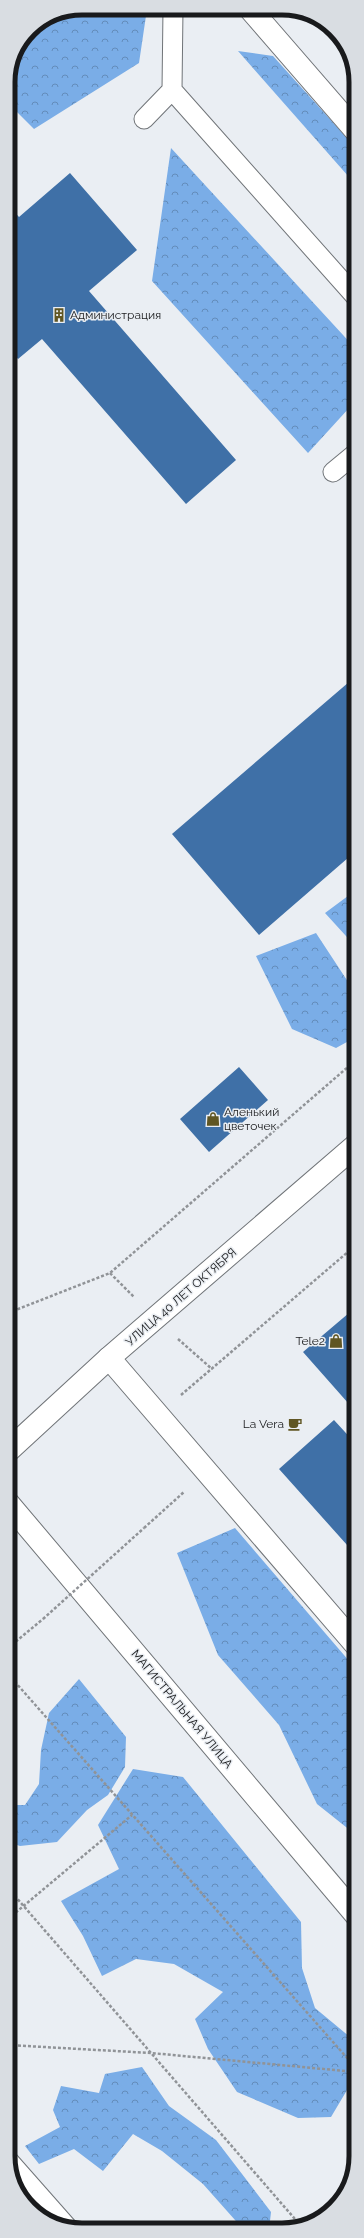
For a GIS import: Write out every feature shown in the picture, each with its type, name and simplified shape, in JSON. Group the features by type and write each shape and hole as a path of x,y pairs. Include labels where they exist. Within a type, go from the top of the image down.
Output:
{"street":[{"path":"255,15 349,123"},
{"name":"УЛИЦА 40 ЛЕТ ОКТЯБРЯ","path":"15,1445 109,1358 349,1151"},
{"path":"109,1358 349,1637"},
{"name":"МАГИСТРАЛЬНАЯ УЛИЦА","path":"15,1511 349,1907"}],"lane":[{"path":"173,15 172,90 349,289"},
{"path":"144,119 172,90"},
{"path":"333,472 349,459"},
{"path":"16,2169 60,2219"}],"path":[{"path":"15,1310 110,1273 349,1066"},
{"path":"158,1415 349,1251"},
{"path":"15,1642 43,1619 184,1492 181,1485"},
{"path":"15,1682 349,2060"},
{"path":"15,1913 132,1815"},
{"path":"15,1896 297,2221"},
{"path":"15,2045 151,2053 349,2071"}],"green space":[{"path":"146,15 139,63 34,129 15,110 15,82 16,69 20,56 26,45 35,35 45,26 56,20 69,16"},
{"path":"238,51 273,56 349,140 349,177"},
{"path":"171,148 349,341 349,408 308,453 152,281"},
{"path":"349,895 349,939 325,913"},
{"path":"316,933 349,983 349,1041 336,1048 292,1029 256,956"},
{"path":"235,1528 349,1661 349,1829 317,1804 279,1725 218,1655 177,1553"},
{"path":"79,1679 126,1737 125,1767 108,1795 87,1810 57,1842 20,1846 15,1844 15,1805 25,1805 39,1784 41,1750 49,1713"},
{"path":"133,1769 183,1777 301,1922 302,1968 315,2008 349,2036 349,2087 331,2117 298,2118 237,2092 208,2049 195,2019 223,1992 174,1964 136,1959 102,1976 83,1936 61,1901 119,1869 98,1825"},
{"path":"142,2067 169,2106 216,2140 271,2212 270,2223 238,2223 203,2184 162,2151 133,2134 103,2171 74,2149 39,2164 25,2146 60,2127 53,2110 61,2086 99,2093 105,2074"}],"building":[{"name":"Администрация","path":"70,173 137,250 89,291 236,460 186,504 42,339 18,359 15,355 15,213 19,217"},
{"path":"349,682 349,857 259,935 172,834"},
{"path":"239,1067 268,1100 209,1152 180,1119"},
{"path":"349,1313 349,1404 303,1352"},
{"path":"334,1420 349,1436 349,1547 279,1469"}],"place":[{"name":"Администрация","path":"59,315"},
{"name":"Аленький цветочек","path":"213,1119"},
{"name":"Tele2","path":"336,1341"},
{"name":"La Vera","path":"295,1424"}]}
